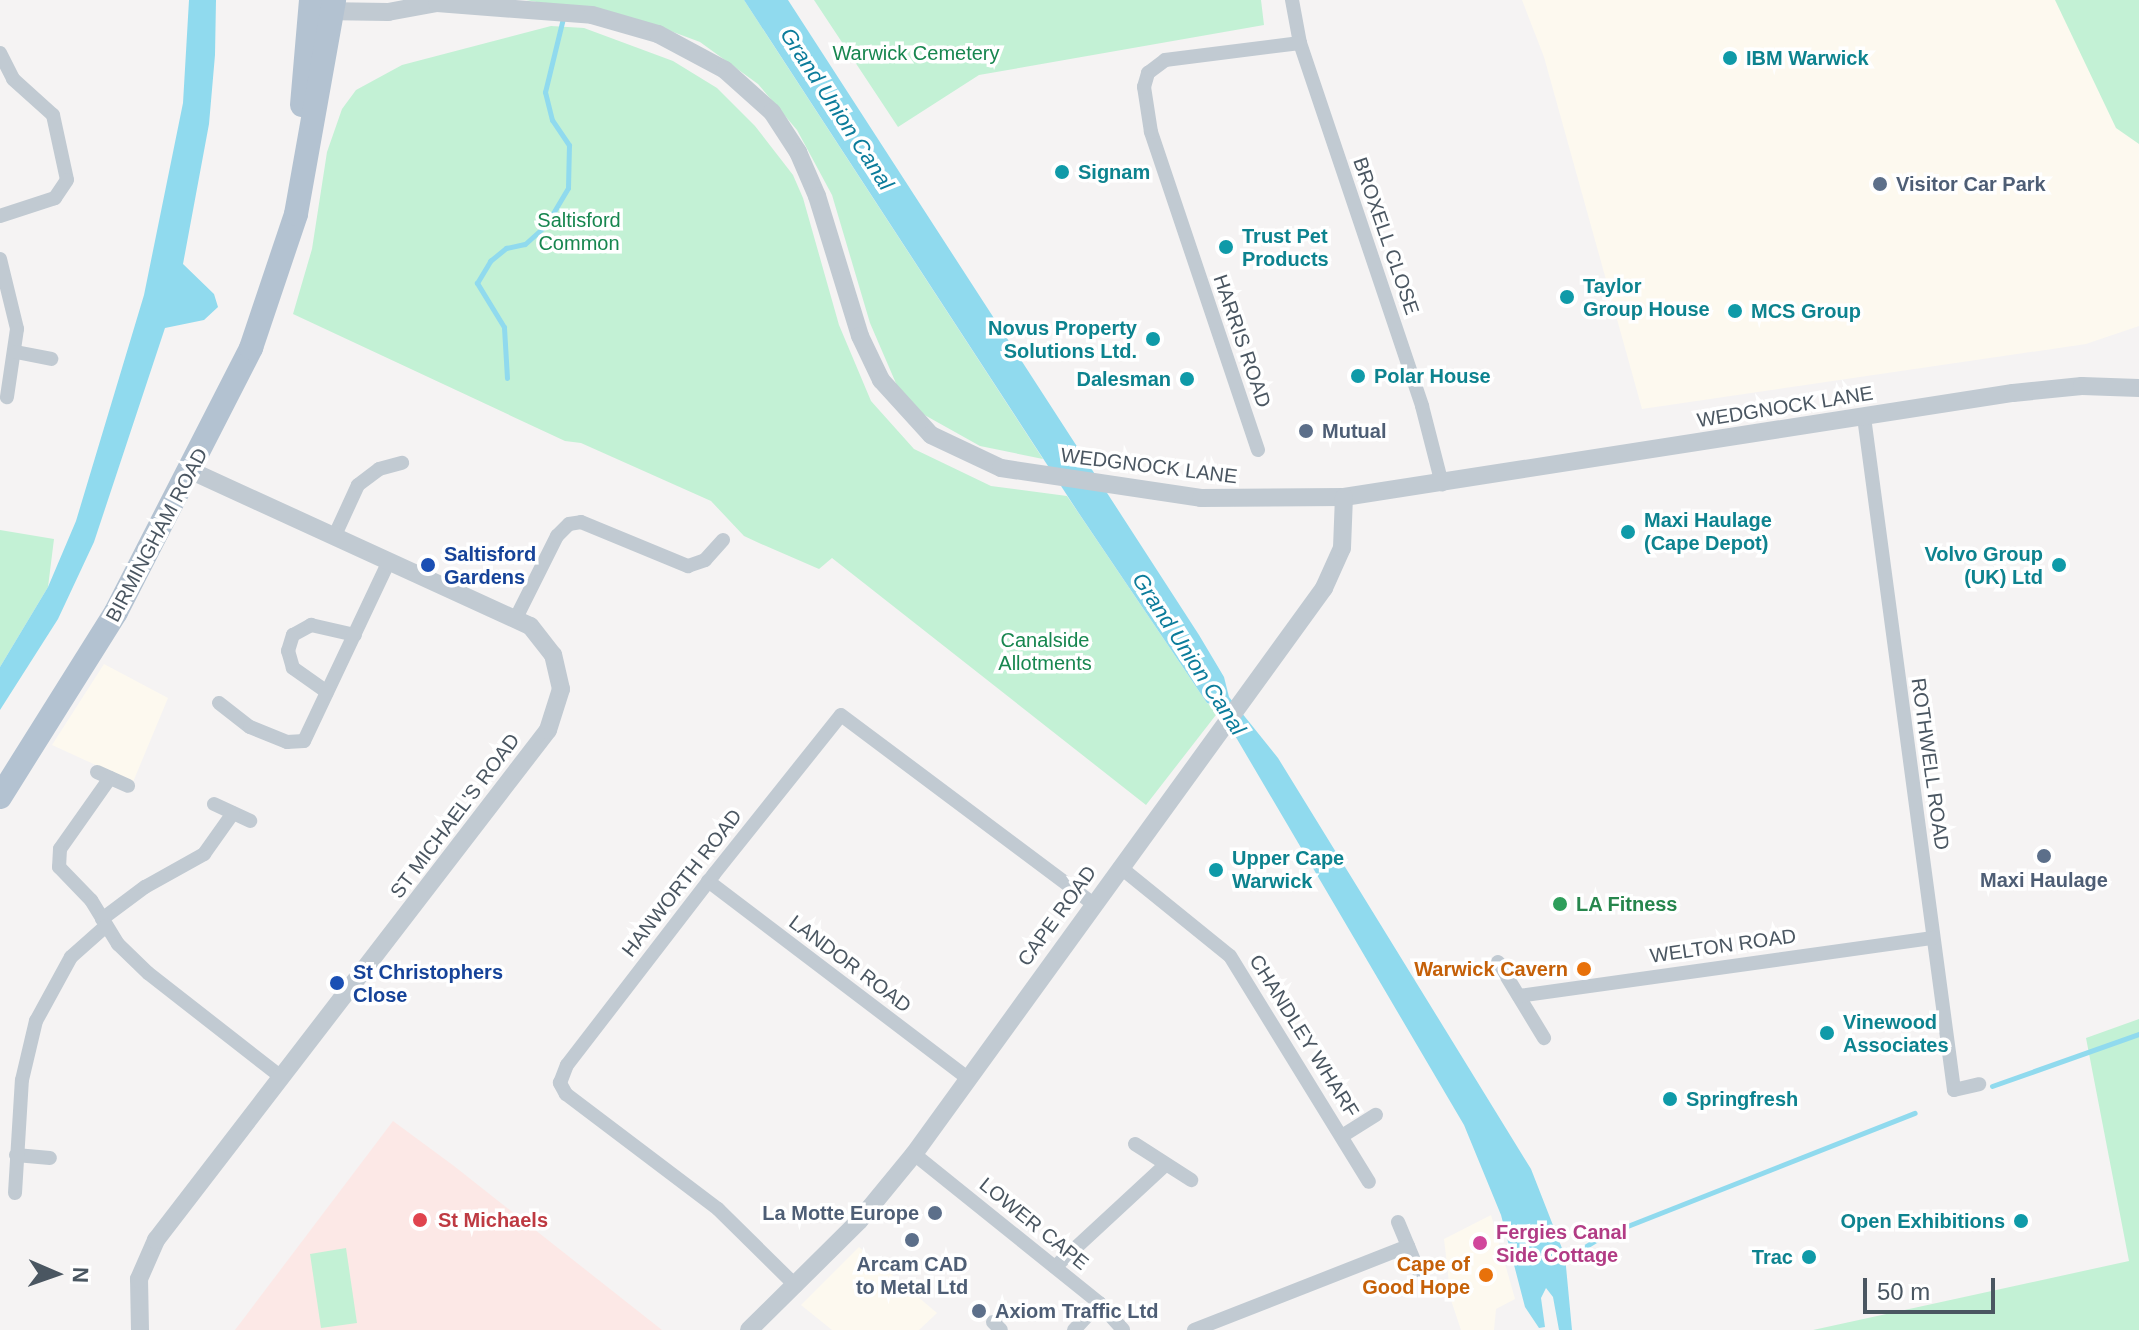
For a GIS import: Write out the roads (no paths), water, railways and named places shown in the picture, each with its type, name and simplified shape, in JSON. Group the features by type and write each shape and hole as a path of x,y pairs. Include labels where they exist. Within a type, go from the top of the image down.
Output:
{"main road":[{"name":"BIRMINGHAM ROAD","path":"0,797 116,612 192,471 251,348 296,214 322,5"}],"street":[{"name":"BROXELL CLOSE","path":"1292,0 1300,43 1422,406 1442,484"},
{"name":"WEDGNOCK LANE","path":"322,5 388,12 434,1 616,20 678,42 725,70 772,112 808,172 860,336 888,390 931,435 984,462 1029,473 1142,491 1243,499 1344,497 2062,387 2139,388"},
{"name":"HARRIS ROAD","path":"1258,450 1151,132 1144,87 1148,73 1165,60 1300,43"},
{"path":"0,53 13,79 53,115 67,180 55,198 0,216"},
{"path":"0,259 15,318 16,352 7,397"},
{"path":"16,352 51,359"},
{"name":"ROTHWELL ROAD","path":"1864,417 1954,1090 1979,1084"},
{"path":"335,535 363,480 402,463"},
{"name":"ST MICHAEL'S ROAD","path":"140,1330 139,1279 149,1251 555,717 561,689 558,665 539,634 516,618 192,471"},
{"name":"CAPE ROAD","path":"749,1330 796,1286 914,1154 1333,575 1344,534 1344,497"},
{"path":"516,618 557,536 569,524 581,522 688,566 705,560 723,540"},
{"path":"219,703 250,727 298,744 309,736 389,561"},
{"path":"327,692 293,668 288,651 293,635 311,625 355,635"},
{"name":"HANWORTH ROAD","path":"796,1286 718,1209 566,1094 560,1083 567,1065 708,881 841,715 1094,904"},
{"path":"128,786 104,775 57,860 148,973 280,1076"},
{"path":"214,804 250,821"},
{"path":"15,1193 22,1080 36,1021 71,957 104,922 153,882 204,854 233,813"},
{"name":"CHANDLEY WHARF","path":"1120,867 1230,956 1369,1182"},
{"name":"LANDOR ROAD","path":"708,881 968,1078"},
{"name":"WELTON ROAD","path":"1519,996 1933,938"},
{"path":"1498,962 1544,1038"},
{"name":"CHANDLEY WHARF","path":"1342,1136 1376,1115"},
{"path":"1135,1144 1191,1180"},
{"name":"LOWER CAPE","path":"914,1154 1099,1303 1123,1330"},
{"path":"16,1155 50,1158"},
{"path":"1055,1267 1165,1165"},
{"path":"1398,1222 1418,1270"},
{"path":"1194,1330 1408,1246"},
{"path":"1074,1330 1099,1303"}],"water":[{"path":"189,0 216,0 215,55 209,124 183,264 214,294 218,307 204,320 165,328 94,542 58,619 0,710 0,667 48,587 76,521 144,295 183,103"},
{"name":"Grand Union Canal","path":"744,0 788,0 1199,635 1224,677 1229,697 1278,758 1531,1169 1565,1256 1572,1330 1559,1330 1553,1297 1546,1288 1541,1298 1545,1327 1539,1328 1525,1307 1501,1215 1464,1125 1237,739 1214,705 1207,703 1078,512"}],"waterway":[{"path":"507,378 504,327 477,283 490,261 506,248 525,244 546,225 568,188 569,145 552,120 545,92 563,18"},
{"path":"1992,1086 2139,1034"},
{"path":"1575,1253 1602,1236 1915,1113"}],"place":[{"name":"IBM Warwick","path":"1730,58"},
{"name":"Signam","path":"1062,172"},
{"name":"Visitor Car Park","path":"1880,184"},
{"name":"Trust Pet Products","path":"1226,247"},
{"name":"Taylor Group House","path":"1567,297"},
{"name":"MCS Group","path":"1735,311"},
{"name":"Novus Property Solutions Ltd.","path":"1153,339"},
{"name":"Polar House","path":"1358,376"},
{"name":"Dalesman","path":"1187,379"},
{"name":"Mutual","path":"1306,431"},
{"name":"Maxi Haulage (Cape Depot)","path":"1628,532"},
{"name":"Saltisford Gardens","path":"428,565"},
{"name":"Volvo Group (UK) Ltd","path":"2059,565"},
{"name":"Maxi Haulage","path":"2044,856"},
{"name":"Upper Cape Warwick","path":"1216,870"},
{"name":"LA Fitness","path":"1560,904"},
{"name":"Warwick Cavern","path":"1584,969"},
{"name":"St Christophers Close","path":"337,983"},
{"name":"Vinewood Associates","path":"1827,1033"},
{"name":"Springfresh","path":"1670,1099"},
{"name":"La Motte Europe","path":"935,1213"},
{"name":"St Michaels","path":"420,1220"},
{"name":"Open Exhibitions","path":"2021,1221"},
{"name":"Arcam CAD to Metal Ltd","path":"912,1240"},
{"name":"Fergies Canal Side Cottage","path":"1480,1243"},
{"name":"Trac","path":"1809,1257"},
{"name":"Cape of Good Hope","path":"1486,1275"},
{"name":"Axiom Traffic Ltd","path":"979,1311"}],"park label":[{"name":"Warwick Cemetery","path":"916,53"},
{"name":"Saltisford Common","path":"579,232"},
{"name":"Canalside Allotments","path":"1045,652"}]}
